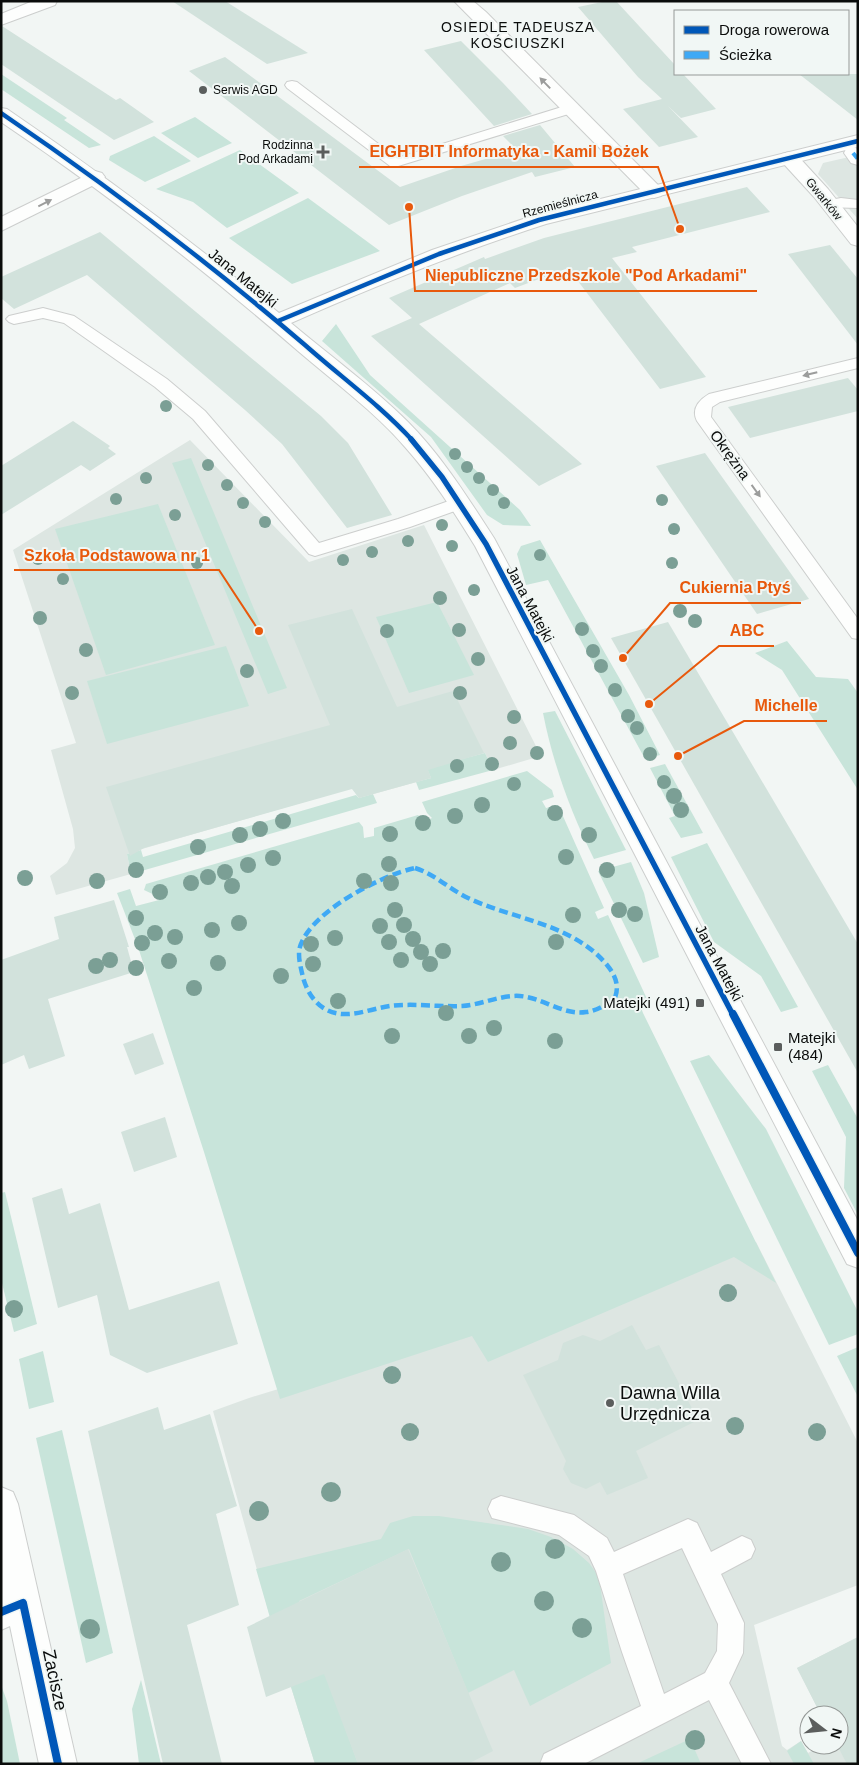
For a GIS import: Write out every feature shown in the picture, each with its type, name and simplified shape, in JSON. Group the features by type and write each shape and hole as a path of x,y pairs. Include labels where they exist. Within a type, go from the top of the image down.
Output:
{"street":[{"path":"1,20 49,1"},
{"path":"462,1 480,16 654,192"},
{"name":"Jana Matejki","path":"1,113 95,178 278,321 369,399 412,439 450,488 486,544 858,1253"},
{"name":"Rzemieślnicza","path":"278,321 446,251 495,233 539,220 789,158 856,151"},
{"name":"Gwarków","path":"789,158 858,240"},
{"path":"1,224 95,178"},
{"name":"Zacisze","path":"1,1504 12,1608 58,1764"}],"lane":[{"path":"292,85 395,163 570,109"},
{"path":"829,204 841,202 858,204"},
{"path":"14,319 43,313 68,319 161,383 199,415 315,550 460,504"},
{"name":"Okrężna","path":"858,363 715,398 707,401 702,409 703,417 858,633"},
{"path":"501,1509 565,1524 598,1546 608,1568 635,1652 657,1711"},
{"path":"554,1764 657,1711 715,1684 730,1653 731,1623 688,1532 608,1568"},
{"path":"705,1569 742,1549"},
{"path":"715,1684 757,1764"}],"shaded area":[{"path":"858,155 858,219 818,174 823,163"},
{"path":"190,440 309,562 424,525 541,756 493,770 485,753 428,768 431,778 359,798 352,788 127,854 131,874 56,895 50,876 67,863 75,848 73,829 51,750 76,743 13,550"},
{"path":"756,1242 858,1443 858,1585 754,1625 782,1746 787,1750 799,1742 799,1755 849,1755 849,1705 816,1705 797,1668 858,1637 858,1764 315,1764 277,1642 213,1411 249,1398"}],"green space":[{"path":"1,74 67,118 64,120 101,145 89,148 1,89"},
{"path":"195,117 232,143 198,158 161,133"},
{"path":"154,136 191,161 145,182 109,160 110,156"},
{"path":"240,150 299,193 227,228 193,202 156,189"},
{"path":"308,198 380,251 292,284 229,238"},
{"path":"336,324 370,375 520,510 531,526 503,525 487,515 431,437 322,341"},
{"path":"191,458 287,688 268,694 172,463"},
{"path":"158,504 215,645 106,675 55,529"},
{"path":"540,540 629,695 660,755 645,759 548,580 526,585 517,554 521,546"},
{"path":"437,602 474,675 409,693 376,617"},
{"path":"787,641 816,677 848,679 858,693 858,790 782,670 755,653"},
{"path":"226,646 249,706 107,744 87,681"},
{"path":"555,711 626,850 594,859 570,806 552,751 543,713"},
{"path":"485,753 493,770 419,790 416,782 431,778 427,768"},
{"path":"665,764 703,833 681,838 669,818 675,816 650,768"},
{"path":"527,771 552,790 554,797 542,801 546,808 558,805 604,908 595,912 598,919 608,915 648,1001 640,1005 643,1013 776,1283 734,1257 488,1362 472,1336 280,1399 204,1152 138,947 117,893 130,889 136,906 163,899 144,890 146,884 359,822 363,827 364,838 374,836 374,828 418,815 424,821 432,818 427,813 422,802"},
{"path":"373,794 377,803 131,874 127,854 141,850 143,857 356,795 359,798"},
{"path":"707,843 798,1007 781,1012 761,976 714,942 671,857"},
{"path":"631,862 644,893 659,957 643,963 598,871"},
{"path":"709,1055 766,1129 858,1312 858,1334 829,1345 690,1061"},
{"path":"828,1065 858,1119 858,1215 844,1188 846,1137 812,1071"},
{"path":"5,1192 37,1324 14,1332 1,1279 1,1193"},
{"path":"858,1347 858,1397 837,1356"},
{"path":"43,1351 54,1402 29,1409 19,1359"},
{"path":"62,1430 113,1653 86,1663 36,1438"},
{"path":"413,1516 439,1516 528,1529 551,1537 573,1549 589,1563 599,1577 611,1663 530,1706 514,1670 468,1693 409,1549 299,1601 358,1764 315,1764 256,1569 381,1539 390,1523"},
{"path":"141,1680 161,1764 139,1764 132,1709"},
{"path":"1,1685 7,1701 20,1764 1,1764"},
{"path":"690,1739 701,1764 636,1764"},
{"path":"799,1742 799,1755 809,1755 814,1764 794,1764 787,1751"}],"building":[{"path":"172,1 225,1 308,53 267,64"},
{"path":"616,1 674,64 674,75 684,75 716,109 681,118 668,106 698,137 659,147 623,109 662,99 638,77 578,7"},
{"path":"2,26 116,100 120,98 154,122 114,140 1,64"},
{"path":"461,41 532,114 494,126 424,50"},
{"path":"225,57 400,187 461,166 517,150 503,136 540,125 575,167 535,177 532,172 462,196 389,225 189,71"},
{"path":"858,74 858,120 800,75"},
{"path":"747,187 770,212 632,247 637,252 612,258 706,377 660,389 568,268 515,288 510,283 419,324 582,464 539,486 371,336 412,318 389,298 484,257 485,259 544,238"},
{"path":"100,232 321,416 348,443 392,515 347,528 282,444 87,275 14,309 1,298 1,277"},
{"path":"830,245 858,279 858,345 788,254"},
{"path":"848,378 858,390 858,411 750,438 728,407"},
{"path":"73,421 110,446 108,448 116,454 90,471 81,465 1,515 1,466"},
{"path":"705,453 809,599 757,614 656,466"},
{"path":"352,609 397,707 453,691 484,753 428,770 431,778 359,798 352,789 144,848 130,856 106,787 330,725 288,625"},
{"path":"668,622 858,944 858,1073 611,638"},
{"path":"114,900 129,947 127,947 134,972 48,999 65,1056 29,1069 24,1055 1,1065 1,960 59,939 54,917"},
{"path":"153,1033 164,1064 135,1075 123,1044"},
{"path":"165,1117 177,1157 134,1172 121,1132"},
{"path":"62,1188 69,1214 100,1203 129,1310 219,1281 238,1344 147,1373 110,1355 97,1295 58,1308 32,1198"},
{"path":"632,1325 646,1350 659,1345 698,1420 636,1451 648,1478 607,1495 600,1482 586,1489 571,1483 563,1469 566,1461 523,1375 558,1360 563,1343 583,1335 600,1341"},
{"path":"158,1407 164,1430 210,1414 237,1506 216,1514 239,1605 187,1625 222,1764 163,1764 88,1431"},
{"path":"408,1549 493,1751 468,1764 358,1764 324,1674 266,1697 247,1627"},
{"path":"858,1637 858,1764 847,1764 842,1755 849,1755 849,1705 816,1705 797,1668"}],"marked path":[{"path":"853,153 858,159"},
{"path":"415,868 436,877 468,898 546,925 583,943 599,955 612,971 618,989 614,1000 594,1010 579,1013 524,996 514,996 463,1006 390,1006 350,1014 334,1013 327,1010 319,1004 306,986 299,953 303,940 322,917 353,895 387,877 415,868"}],"cycle path":[{"path":"1,113 81,168 236,287 376,404 423,452 433,465 486,544 858,1253"},
{"path":"278,321 439,254 539,220 858,141"},
{"path":"1,1612 23,1603 58,1764"}],"place":[{"name":"Serwis AGD","path":"203,90"},
{"name":"Rodzinna Pod Arkadami","path":"323,152"},
{"name":"Niepubliczne Przedszkole \"Pod Arkadami\"","path":"409,207"},
{"name":"EIGHTBIT Informatyka - Kamil Bożek","path":"680,229"},
{"name":"Szkoła Podstawowa nr 1","path":"259,631"},
{"name":"Cukiernia Ptyś","path":"623,658"},
{"name":"ABC","path":"649,704"},
{"name":"Michelle","path":"678,756"},
{"name":"Matejki (491)","path":"700,1003"},
{"name":"Matejki (484)","path":"778,1047"},
{"name":"Dawna Willa Urzędnicza","path":"610,1403"}],"district":[{"name":"OSIEDLE TADEUSZA KOŚCIUSZKI","path":"518,36"}]}
